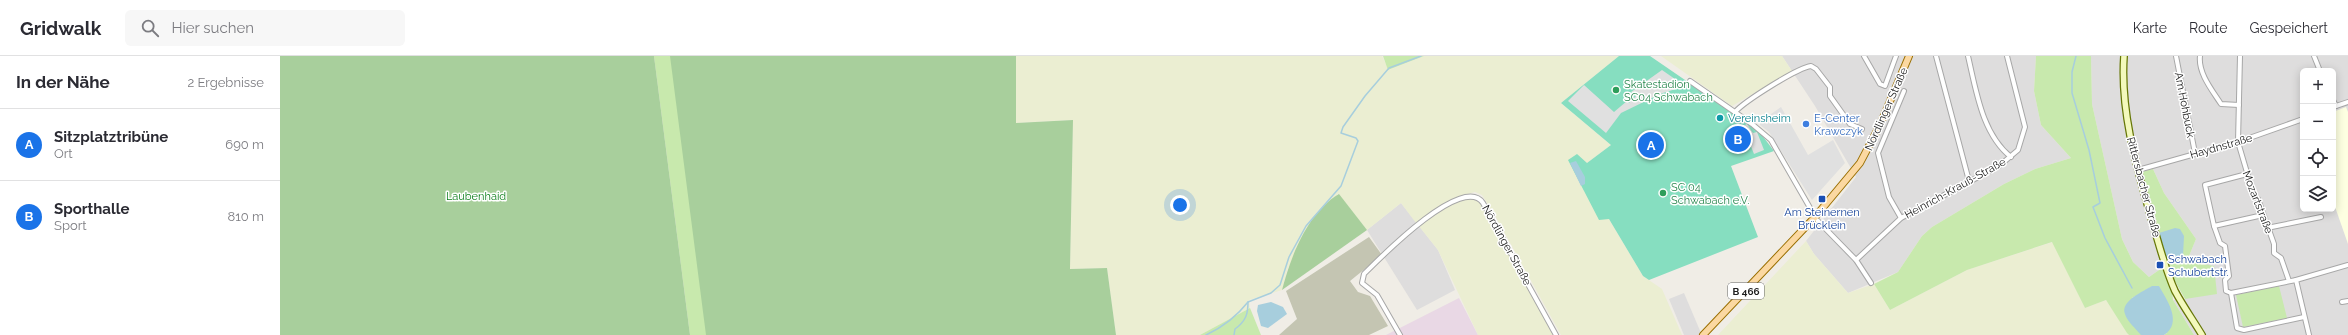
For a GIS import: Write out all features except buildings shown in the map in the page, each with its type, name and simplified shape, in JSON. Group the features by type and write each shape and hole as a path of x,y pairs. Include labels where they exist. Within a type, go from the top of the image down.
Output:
{"main road":[{"name":"Nördlinger Straße","path":"1703,335 1814,217 1867,153 1909,56"},
{"name":"Rittersbacher Straße","path":"2124,56 2124,83 2129,128 2138,170 2166,270 2175,291 2202,335"}],"street":[{"name":"Nördlinger Straße","path":"1864,56 1880,84 1885,86 1896,56"},
{"path":"1936,56 1969,181"},
{"path":"1968,56 1986,123 1992,136 2011,156"},
{"name":"Heinrich-Krauß-Straße","path":"1856,260 1901,218 1999,166 2011,156 2022,141 2025,126 2007,56"},
{"name":"Am Hohbuck","path":"2176,56 2195,153"},
{"path":"2200,56 2200,63 2208,85 2221,104 2239,105"},
{"name":"Mozartstraße","path":"2240,56 2238,142 2247,174 2274,244 2274,253 2281,258 2288,281"},
{"path":"2314,56 2319,68"},
{"path":"1735,112 1742,105 1775,85 1811,66 1816,69 1830,87 1830,96 1850,124 1862,129"},
{"path":"1690,81 1735,112 1771,140 1814,217 1856,260 1871,283"},
{"path":"1901,218 1889,197 1878,154 1904,91"},
{"path":"2336,106 2348,102"},
{"name":"Haydnstraße","path":"2138,170 2238,142 2300,121"},
{"path":"2247,174 2205,185 2214,226 2220,243 2225,246 2229,276 2225,280 2226,291 2231,293 2296,280 2348,265"},
{"name":"Nördlinger Straße","path":"1400,335 1377,295 1362,283 1364,274 1412,228 1462,197 1469,195 1481,199 1556,335"},
{"path":"2214,226 2263,215"},
{"path":"2267,228 2321,217"},
{"path":"2296,280 2308,335"},
{"path":"2231,293 2237,328 2244,330 2304,317"},
{"path":"2342,302 2348,301"}],"shaded area":[{"path":"1016,56 1382,56 1389,70 1424,56 1619,56 1561,103 1611,145 1587,163 1609,219 1643,276 1662,289 1682,335 1561,335 1494,214 1482,195 1475,192 1460,196 1416,223 1401,203 1367,230 1338,194 1288,268 1282,290 1249,300 1250,308 1200,335 1116,335 1107,268 1070,269 1073,120 1016,123"},
{"path":"1661,56 1782,56 1792,71 1732,106"},
{"path":"1782,56 2036,56 2034,91 2041,125 2071,158 2035,169 2004,184 1932,227 1922,236 1898,272 1848,293 1814,254 1806,241 1856,177 1815,106"},
{"path":"2091,56 2348,56 2348,335 2194,335 2173,300 2185,299 2187,261 2196,239 2164,193 2153,169 2136,173 2162,268 2149,277 2133,262 2122,239 2092,104"},
{"path":"1662,70 1685,86 1660,94 1621,113 1606,133 1568,101 1584,85 1614,112 1627,101 1629,103 1636,96 1631,92"},
{"path":"1781,107 1808,155 1833,140 1845,163 1812,200 1769,132 1760,125 1761,121"},
{"path":"2346,107 2348,112 2348,244 2336,210 2336,111"},
{"path":"1747,124 1753,133 1757,132 1764,150 1754,154 1743,126"},
{"path":"1470,196 1480,200 1556,335 1478,335 1438,250 1418,225 1456,202"},
{"path":"1401,203 1438,250 1455,290 1417,310 1367,230"},
{"path":"1369,237 1382,255 1350,281 1358,292 1370,296 1388,326 1369,335 1279,335 1297,319 1286,291"},
{"path":"1806,241 1814,254 1848,293 1874,284 1890,310 1967,270 2053,242 2085,308 2106,300 2129,335 1718,335"},
{"path":"1684,293 1701,333 1699,335 1684,335 1669,299"},
{"path":"1459,298 1478,335 1386,335"}],"green space":[{"name":"Laubenhaid","path":"280,56 654,56 690,335 280,335"},
{"path":"654,56 672,56 707,335 690,335"},
{"path":"670,56 1016,56 1016,123 1073,120 1070,269 1107,268 1116,335 706,335"},
{"path":"1383,56 1424,56 1388,70"},
{"name":"SC 04 Schwabach e.V.","path":"1619,56 1650,56 1758,130 1774,151 1731,166 1758,237 1649,280 1643,276 1609,219 1599,220 1568,160 1577,154 1587,163 1611,145 1561,103"},
{"path":"2036,56 2091,56 2092,104 2122,239 2133,262 2149,277 2162,268 2136,173 2153,169 2164,193 2196,239 2187,261 2214,266 2217,294 2185,299 2170,272 2173,300 2194,335 2164,335 2167,333 2159,286 2153,286 2132,298 2142,335 2129,335 2106,300 2085,308 2052,242 1967,270 1890,310 1874,284 1898,272 1922,236 1932,227 2004,184 2035,169 2071,158 2041,125 2034,91"},
{"path":"1339,194 1367,230 1282,290 1290,263 1309,224 1328,202"},
{"path":"2279,286 2287,318 2243,327 2236,295"},
{"path":"1250,308 1261,335 1200,335"}],"water":[{"path":"1576,161 1585,177 1585,184 1581,186 1570,163"},
{"path":"2175,228 2180,229 2184,236 2183,256 2177,261 2168,262 2159,233"},
{"path":"2152,286 2159,286 2172,311 2173,318 2170,330 2164,335 2141,335 2125,314 2124,309 2129,301"},
{"path":"1271,302 1283,307 1287,314 1268,328 1261,326 1257,311 1258,305"}],"waterway":[{"path":"1234,335 1235,329 1246,317 1248,302 1271,293 1280,285 1289,257 1306,226 1341,186 1358,141 1356,138 1341,133 1343,127 1365,96 1389,68 1421,56"},
{"path":"2076,56 2072,72 2072,93 2089,150 2100,203 2093,207 2105,238 2132,288"},
{"path":"1206,335 1229,321 1248,302"}],"place":[{"name":"Skatestadion SC04 Schwabach","path":"1616,90"},
{"name":"Vereinsheim","path":"1720,118"},
{"name":"E-Center Krawczyk","path":"1806,124"},
{"name":"Sporthalle","path":"1738,139"},
{"name":"Sitzplatztribüne","path":"1651,145"},
{"name":"SC 04 Schwabach e.V.","path":"1663,193"},
{"name":"Am Steinernen Brücklein","path":"1822,199"},
{"name":"Schwabach Schubertstr.","path":"2160,265"}]}
